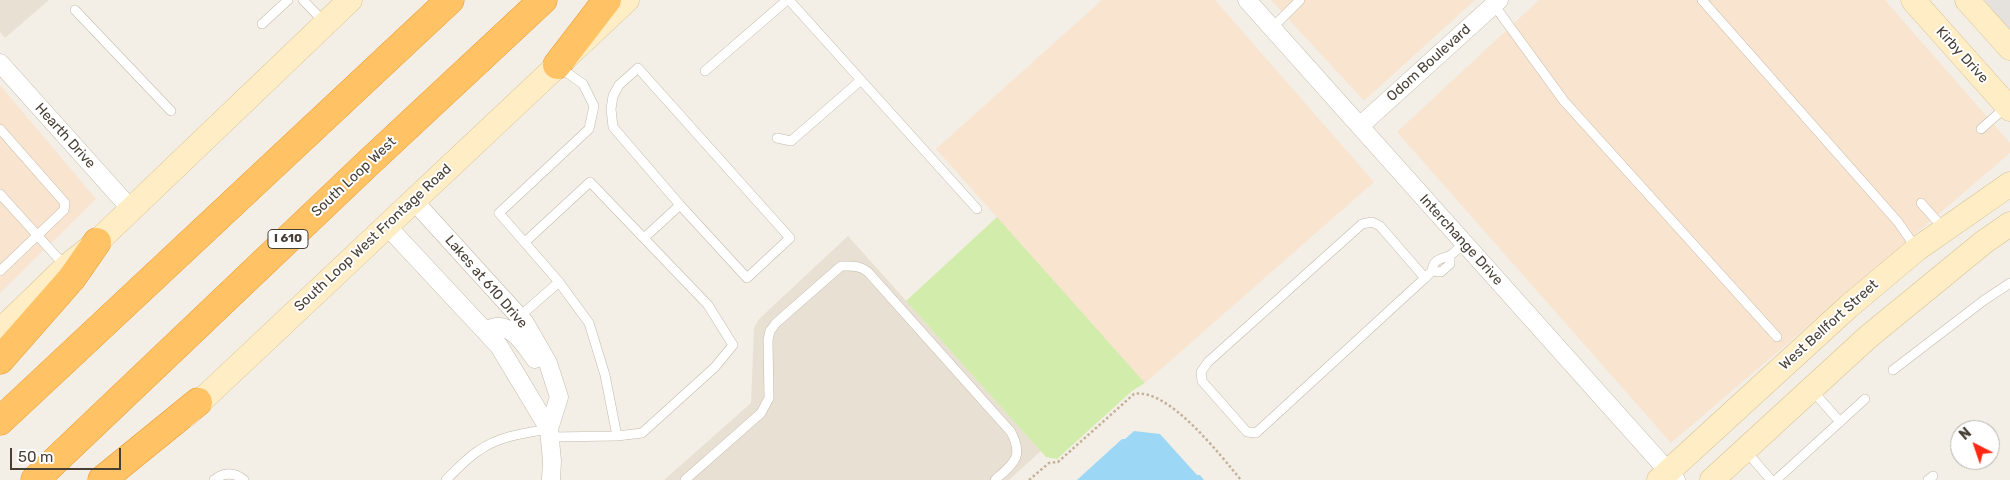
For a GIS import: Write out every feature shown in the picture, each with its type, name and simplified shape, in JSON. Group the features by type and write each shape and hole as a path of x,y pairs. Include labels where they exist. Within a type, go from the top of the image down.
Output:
{"highway":[{"path":"0,421 450,0"},
{"name":"South Loop West","path":"36,480 366,165 544,0"},
{"path":"556,65 607,0"},
{"path":"0,360 72,278 97,242"},
{"path":"102,480 198,402"}],"main road":[{"path":"0,331 66,267 97,242 130,208 350,0"},
{"name":"South Loop West Frontage Road","path":"123,480 198,402 627,0"},
{"name":"Kirby Drive","path":"1913,0 2009,108"},
{"path":"1967,0 2010,48"},
{"name":"West Bellfort Street","path":"1668,477 1848,307 1917,249 2010,184"},
{"path":"1712,480 1868,337 1984,242 2010,224"},
{"path":"1848,307 1868,337"}],"street":[{"name":"Interchange Drive","path":"1247,0 1464,243 1668,477"},
{"name":"Odom Boulevard","path":"1360,126 1497,2"},
{"name":"Hearth Drive","path":"0,64 130,208"},
{"name":"Lakes at 610 Drive","path":"414,201 525,323 548,364 559,397"},
{"path":"387,226 485,331 508,360 549,433"},
{"name":"Lakes at 610 Drive","path":"485,331 497,327 507,328 517,336 540,365 559,397"},
{"path":"551,480 552,461 549,433 559,397"}],"lane":[{"path":"262,24 288,0"},
{"path":"303,0 325,23"},
{"path":"705,71 788,0 977,209"},
{"path":"1272,28 1300,0"},
{"path":"1702,0 1898,222 1917,249"},
{"path":"1497,2 1564,101 1777,338"},
{"path":"75,10 171,111"},
{"path":"556,65 583,84 594,106 588,129 499,213 559,282 589,323 605,375 617,436"},
{"path":"638,68 790,238 747,278 680,205 613,127 611,109 613,96 619,85 638,68"},
{"path":"777,138 791,141 861,80"},
{"path":"1981,129 2009,108"},
{"path":"0,129 65,203 64,210 0,271"},
{"path":"446,480 477,451 508,436 549,433 617,436 642,433 715,367 733,345 708,305 590,182 525,242"},
{"path":"0,194 66,267"},
{"path":"1921,203 1944,230"},
{"path":"644,238 680,205"},
{"path":"1429,274 1380,226 1372,222 1362,224 1208,362 1201,372 1202,381 1247,432 1256,433 1429,274 1442,257 1450,256 1464,243"},
{"path":"685,480 761,413 766,406 769,398 768,340 770,332 776,323 841,266 854,265 868,272 1011,432 1016,442 1016,458 1013,464 995,480"},
{"path":"519,317 559,282"},
{"path":"1893,370 1983,301 2010,283"},
{"path":"1811,389 1840,422"},
{"path":"1776,480 1865,399"},
{"path":"1745,450 1771,480"},
{"path":"214,480 224,474 231,474 244,480"}],"path":[{"path":"1030,480 1049,463 1058,462 1134,394 1138,393 1169,404 1199,431 1241,480"}],"shaded area":[{"path":"0,0 49,0 5,38 0,32"},
{"path":"1102,0 1215,0 1374,182 1145,383 936,149"},
{"path":"1271,0 1475,0 1364,101"},
{"path":"1539,0 1885,0 2010,143 2010,153 1671,443 1397,132"},
{"path":"1984,0 2010,0 2010,30"},
{"path":"0,85 96,199 0,293"},
{"path":"848,236 1041,451 1009,480 664,480 751,403 754,328 759,319"}],"green space":[{"path":"997,217 1145,383 1132,391 1057,459 1046,457 906,301"}],"water":[{"path":"1134,431 1160,434 1197,475 1200,475 1204,480 1077,480 1122,439 1125,439"}]}
